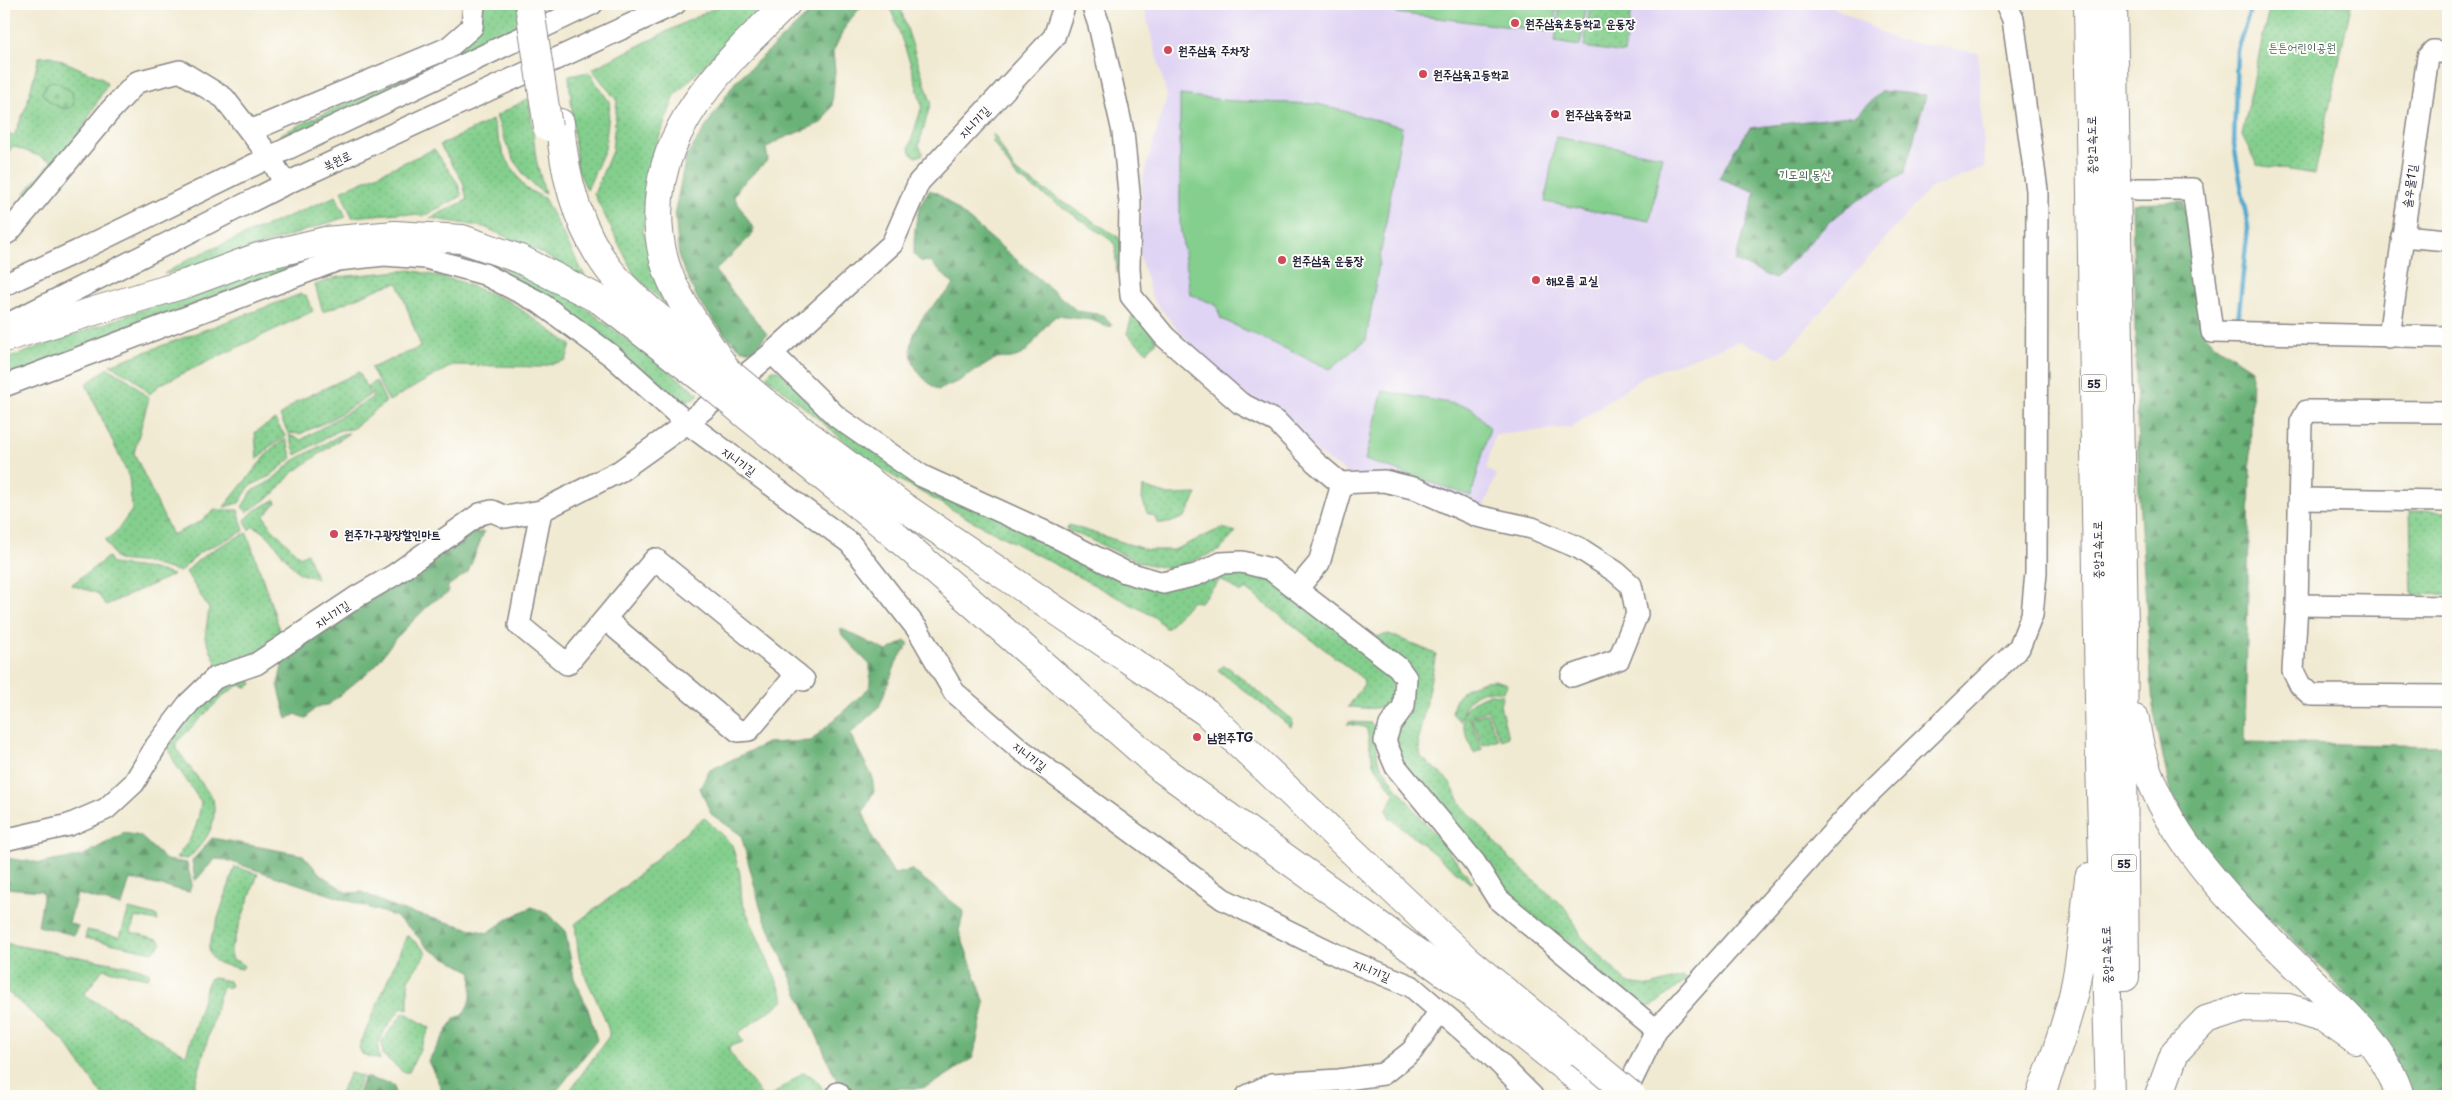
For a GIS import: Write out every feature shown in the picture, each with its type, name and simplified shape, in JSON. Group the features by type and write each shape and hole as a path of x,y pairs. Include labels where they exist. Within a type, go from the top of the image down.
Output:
{"highway":[{"path":"718,378 663,257 657,204 666,158 692,105 742,47 786,4"},
{"name":"중앙고속도로","path":"2088,4 2100,762 2110,1096"},
{"name":"중앙고속도로","path":"2113,4 2124,630 2123,756 2127,1096"},
{"path":"536,6 554,125 574,200 593,246 612,273 631,293 718,378 1162,769 1455,980 1574,1062 1632,1096"},
{"path":"4,338 188,283 258,257 325,241 396,235 462,239 520,259 600,300 718,378"},
{"path":"753,407 1206,712 1574,1062 1600,1096"},
{"path":"2124,630 2138,746 2158,800 2197,860 2231,900 2369,1038 2397,1084 2400,1096"},
{"path":"2040,1096 2056,1052 2074,992 2084,925 2100,762"},
{"path":"2159,1096 2175,1052 2206,1020 2246,1007 2288,1008 2325,1019 2362,1046 2389,1096"}],"street":[{"path":"250,132 448,48 472,27 474,4"},
{"path":"4,285 592,4"},
{"name":"북원로","path":"4,326 285,184 675,4"},
{"name":"지니기길","path":"4,840 69,825 106,809 134,783 156,746 189,703 215,678 256,664 358,596 394,576 480,514 492,511 506,517 541,511 620,471 686,423 772,353 892,244 919,182 1054,37 1065,4"},
{"path":"1092,4 1099,25 1123,132 1130,203 1129,269 1131,296 1165,337 1240,403 1278,422 1315,462 1340,483 1384,481 1417,489 1478,516 1540,531 1578,548 1616,572 1631,585 1638,614 1626,644 1619,659 1572,676"},
{"path":"1624,1096 1656,1030 1861,802 2019,648 2032,615 2036,573 2046,190 2013,19 2006,4"},
{"name":"솔우물1길","path":"2389,337 2428,58 2433,51 2448,53"},
{"path":"4,235 9,232 109,112 138,82 180,71 224,98 270,157 285,184"},
{"path":"2137,189 2193,189 2212,332 2448,337"},
{"path":"2402,236 2448,240"},
{"name":"지니기길","path":"4,386 338,260 384,255 426,258 484,274 539,302 612,356 686,423 850,542 918,630 954,692 1021,750 1223,899 1345,959 1411,986 1489,1053 1532,1096"},
{"path":"772,353 837,417 922,476 1052,535 1125,572 1163,583 1196,575 1221,563 1242,562 1270,569 1398,667 1406,678 1404,706 1390,725 1385,741 1396,767 1475,863 1497,898 1656,1030"},
{"path":"2448,412 2307,411 2301,422 2297,605 2293,671 2300,685 2311,695 2448,696"},
{"path":"1296,590 1319,563 1340,491 1340,483"},
{"path":"2300,499 2448,501"},
{"path":"541,511 519,625 567,664 655,559 800,677 749,730 738,731 605,619"},
{"path":"2297,605 2448,607"},
{"path":"1247,1096 1272,1084 1339,1080 1384,1074 1412,1051 1440,1010"}],"shaded area":[{"path":"1143,4 1828,4 1894,39 1978,53 1985,168 1929,189 1780,358 1739,341 1644,376 1572,427 1495,435 1486,469 1497,475 1483,508 1351,475 1320,455 1299,434 1292,420 1222,383 1152,298 1140,257 1142,181 1167,96"}],"green space":[{"path":"481,4 518,4 521,27 282,140 280,135 285,132 455,52"},
{"path":"722,4 765,4 675,95 656,146 643,231 676,314 635,276 594,194 612,151 617,101 592,69"},
{"path":"819,4 863,4 846,25 833,52 835,71 832,106 821,123 779,140 766,148 768,160 739,187 734,197 753,228 753,234 715,271 767,334 755,350 742,350 724,334 698,300 679,259 675,210 686,157 735,82"},
{"path":"889,4 899,4 931,102 919,145 923,154 917,157 911,154 909,148 922,106 910,62"},
{"name":"원주삼육초등학교 운동장","path":"1397,4 1557,4 1553,32 1396,13"},
{"path":"1560,4 1587,4 1580,46 1555,42"},
{"path":"1590,4 1632,4 1624,53 1584,47"},
{"name":"튼튼어린이공원","path":"2270,4 2351,5 2315,174 2257,165 2242,135"},
{"path":"51,56 102,78 107,84 64,162 32,196 24,194 52,161 13,146 4,157 4,134 14,136 27,104 39,57"},
{"path":"589,72 610,103 605,149 587,190 577,168 569,76"},
{"path":"52,81 57,82 72,92 74,103 72,107 64,109 50,102 42,93 46,84"},
{"name":"기도의 동산","path":"1882,91 1926,95 1904,174 1859,199 1829,222 1775,279 1735,261 1756,192 1719,178 1750,128 1856,115"},
{"name":"원주삼육 운동장","path":"1180,95 1233,101 1318,104 1402,127 1366,340 1330,369 1221,319 1216,305 1190,294 1180,225"},
{"path":"529,98 536,159 545,194 527,179 514,160 496,116"},
{"path":"492,120 504,155 525,188 544,198 587,280 538,251 484,227 430,218 467,200 463,182 440,145"},
{"path":"992,134 1015,171 1118,237 1121,241 1122,270 1117,273 1115,245 1111,240 1016,176 993,142"},
{"path":"1556,137 1662,156 1650,221 1545,202"},
{"path":"434,149 457,182 462,196 423,216 399,213 352,217 341,191"},
{"path":"930,190 939,194 1077,311 1104,315 1112,326 1107,327 1092,320 1056,316 1042,330 1032,345 1019,356 997,358 959,381 938,390 928,383 912,359 912,341 921,320 954,285 930,262 920,261 914,255 918,212 925,196"},
{"path":"336,196 346,217 190,269 164,274 191,258"},
{"path":"2184,201 2202,330 2214,344 2252,369 2245,742 2448,746 2448,1096 2409,1096 2373,1025 2313,958 2259,909 2205,853 2170,792 2153,706 2139,499 2132,203"},
{"path":"449,246 527,268 568,295 699,394 690,401 667,394 543,296 382,252 4,379 4,360 225,280 328,248"},
{"path":"411,270 458,281 509,301 571,345 566,360 540,367 453,365 389,401 371,368 421,347 398,283 385,286 323,312 315,285 338,277"},
{"path":"301,294 306,296 313,311 159,385 150,394 132,377 110,365"},
{"path":"1132,316 1138,316 1157,341 1147,352 1127,334"},
{"path":"108,368 130,381 149,398 134,453 172,535 198,523 215,510 238,510 244,531 200,552 180,572 148,563 117,560 105,540 114,535 132,510 129,477 86,384"},
{"path":"772,370 778,370 848,432 1126,577 1218,568 1269,574 1381,664 1391,680 1392,689 1389,698 1384,705 1376,708 1348,707 1364,684 1363,679 1246,589 1240,593 1221,579 1200,602 1191,601 1167,629 1153,616 969,519 875,466 766,376"},
{"path":"359,372 370,395 330,420 300,434 288,433 280,416 296,402"},
{"path":"376,381 386,402 352,429 340,430 296,455 289,435 301,440 373,397 368,386"},
{"path":"1383,391 1471,407 1490,428 1471,496 1365,460"},
{"path":"275,420 286,437 269,447 257,460 255,432"},
{"path":"349,433 291,474 276,492 247,512 242,507 252,491 271,481 293,461 342,434"},
{"path":"286,439 292,458 270,476 250,486 239,503 224,507 271,449"},
{"path":"1143,487 1169,495 1197,494 1185,517 1169,523 1157,523 1155,517 1147,513 1142,499"},
{"path":"275,500 276,503 264,516 271,527 300,557 307,553 317,579 298,572 271,539 260,529 253,526 249,530 245,520 255,510"},
{"path":"2410,511 2448,511 2448,594 2412,595"},
{"path":"1069,525 1147,550 1174,550 1222,528 1236,532 1220,550 1172,569 1142,563 1066,529"},
{"path":"484,532 468,572 448,586 448,593 432,602 394,640 375,666 328,705 315,709 306,719 296,714 287,719 278,685 283,661 333,620 467,533"},
{"path":"247,533 282,636 250,656 218,667 205,637 209,609 186,572 207,554"},
{"path":"108,557 112,564 153,569 173,575 106,605 97,593 71,585"},
{"path":"840,628 887,651 905,641 909,644 897,661 879,707 850,734 872,776 874,791 863,812 873,838 894,874 912,870 964,911 959,931 985,1003 973,1058 943,1078 925,1087 891,1089 879,1096 851,1096 837,1081 761,910 741,835 711,814 700,788 710,770 767,743 811,741 870,687 870,665 842,635"},
{"path":"1389,634 1436,654 1418,740 1421,757 1449,781 1462,805 1506,855 1568,911 1581,936 1627,983 1650,986 1682,977 1687,979 1653,1006 1637,1007 1509,900 1403,766 1391,742 1412,675 1371,638"},
{"path":"1222,666 1228,667 1293,720 1291,727 1218,670"},
{"path":"248,677 252,684 247,687 239,685 224,695 176,743 176,748 213,799 214,818 205,839 188,859 176,858 187,844 193,832 201,802 176,765 166,745 214,689"},
{"path":"1494,680 1508,684 1503,692 1486,691 1474,696 1465,706 1460,722 1452,713 1457,698 1461,693 1472,685"},
{"path":"1490,694 1503,695 1500,705 1508,737 1501,740 1487,710 1469,717 1482,749 1474,753 1463,725 1463,717 1465,710 1470,704"},
{"path":"1486,713 1498,739 1483,745 1471,718"},
{"path":"1349,722 1371,723 1374,728 1378,760 1394,784 1473,882 1470,883 1389,817 1387,809 1395,794 1373,763 1367,730 1365,727 1347,724"},
{"path":"704,817 732,845 740,874 742,902 785,1000 738,1033 743,1042 730,1046 729,1051 762,1096 566,1096 609,1036 606,1021 580,962 575,924 623,888"},
{"path":"124,833 140,836 166,860 187,863 192,884 189,892 130,879 122,906 77,894 69,923 78,926 74,935 38,926 43,897 42,891 4,888 4,858 42,863 82,856"},
{"path":"212,838 303,855 321,875 348,893 362,892 398,909 487,933 511,917 532,907 550,915 565,930 574,978 588,1009 597,1040 556,1092 556,1096 445,1096 428,1061 455,1018 463,1015 471,999 472,972 429,949 411,929 394,916 226,860 215,859 195,881 192,861"},
{"path":"235,867 258,874 231,948 231,959 240,962 244,966 242,969 219,963 211,957 209,952 209,945"},
{"path":"129,909 157,916 158,921 135,917 131,932 158,939 162,943 153,952 85,938 87,930 120,937"},
{"path":"407,935 427,952 408,980 408,1009 402,1007 381,1038 378,1052 380,1060 362,1054 359,1047"},
{"path":"4,943 138,968 150,973 148,978 103,969 84,995 186,1055 209,979 229,981 231,986 227,988 222,987 192,1096 103,1096 64,1041 4,989"},
{"path":"404,1012 430,1028 409,1072 403,1072 383,1055 382,1041"},
{"path":"350,1073 362,1076 354,1096 339,1096"},
{"path":"802,1073 814,1078 827,1096 771,1096"},
{"path":"364,1077 394,1085 395,1096 357,1096"}],"waterway":[{"path":"2238,320 2248,227 2234,144 2237,50 2252,4"}],"place":[{"name":"원주삼육초등학교 운동장","path":"1515,23"},
{"name":"원주삼육 주차장","path":"1168,50"},
{"name":"원주삼육고등학교","path":"1423,74"},
{"name":"원주삼육중학교","path":"1555,114"},
{"name":"원주삼육 운동장","path":"1282,260"},
{"name":"해오름 교실","path":"1536,280"},
{"name":"원주가구광장할인마트","path":"334,534"},
{"name":"남원주TG","path":"1197,737"}]}
